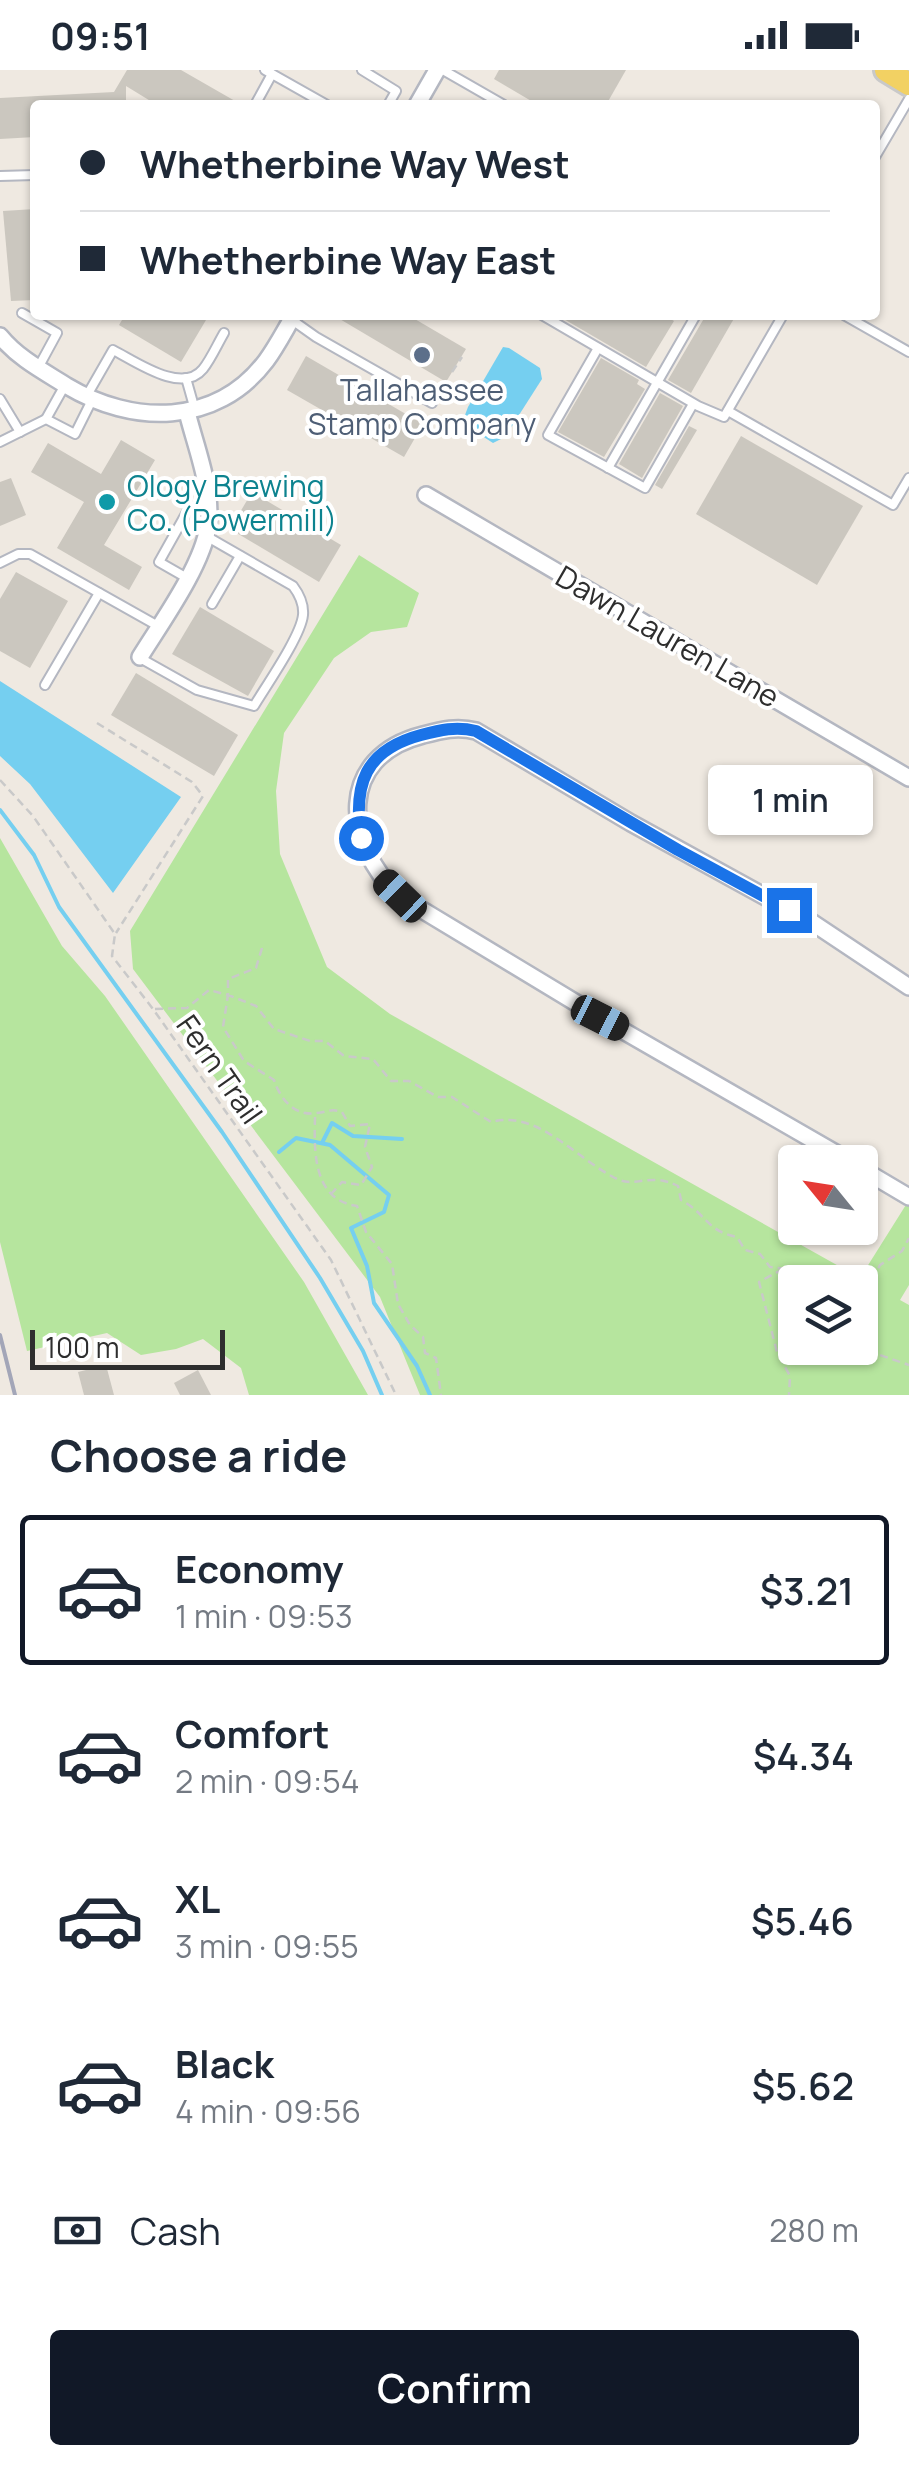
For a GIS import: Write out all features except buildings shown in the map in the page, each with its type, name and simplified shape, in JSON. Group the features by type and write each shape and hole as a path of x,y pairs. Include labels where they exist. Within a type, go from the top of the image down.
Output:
{"main road":[{"path":"886,70 909,84"}],"street":[{"path":"420,100 440,70"},
{"path":"0,336 38,368 89,399 149,415 190,411 242,385 264,363 291,320"},
{"path":"140,658 201,554 206,536 208,504 190,411"},
{"name":"Dawn Lauren Lane","path":"426,495 909,778"},
{"path":"820,1145 600,1018 400,896 374,867 361,838 358,793 367,770 390,746 406,739 461,727 476,731 646,832 813,923 909,987"},
{"path":"878,1179 909,1197"}],"lane":[{"path":"362,70 396,90 391,100"},
{"path":"440,70 495,100"},
{"path":"462,81 469,70"},
{"path":"257,100 268,72 318,100"},
{"path":"880,148 909,99"},
{"path":"0,176 30,174"},
{"path":"22,312 30,317"},
{"path":"35,320 57,333 38,368"},
{"path":"296,320 316,337 432,402"},
{"path":"550,320 694,404 726,414 893,505 909,478"},
{"path":"608,468 690,320"},
{"path":"726,414 780,320"},
{"path":"853,320 909,352"},
{"path":"46,419 75,434 113,350 167,376 186,378 202,370 224,334"},
{"path":"598,348 548,435 644,488 694,404"},
{"path":"186,378 190,411"},
{"path":"0,442 46,419 65,384"},
{"path":"0,398 20,432"},
{"path":"187,578 159,562 187,512 208,504"},
{"path":"140,658 197,690 254,706 296,636 304,617 293,586 206,536"},
{"path":"0,564 18,554 30,554 158,626"},
{"path":"212,604 240,556"},
{"path":"45,685 99,593"}],"path":[{"path":"452,372 462,357"},
{"path":"97,723 192,782 203,796 115,934"},
{"name":"Fern Trail","path":"0,780 33,816 115,934 112,956 332,1260 396,1395"},
{"path":"262,948 256,968 228,979 223,1027 244,1061 274,1080 279,1097 296,1110 315,1114 332,1108 342,1112 350,1126 370,1124 364,1147 372,1167 361,1185 342,1182 330,1194"},
{"path":"153,1009 187,1008 209,990 256,1006 274,1028 324,1042 344,1056 373,1058 391,1081 409,1080 438,1097 452,1097 490,1122 508,1117 541,1128 581,1159 622,1182 662,1178 678,1186 681,1200 695,1208 719,1234 736,1237 745,1250 760,1254 770,1267 778,1268"},
{"path":"315,1114 317,1172 330,1194 344,1204 357,1206 366,1232 392,1264 398,1304 410,1326 423,1338 425,1352 436,1358 441,1395"},
{"path":"878,1269 902,1251 909,1238"},
{"path":"778,1272 760,1282 778,1354"},
{"path":"878,1355 909,1365"},
{"path":"784,1365 790,1376 789,1395"}],"green space":[{"path":"359,555 419,593 407,627 371,632 334,658 284,733 276,791 280,854 327,967 390,1014 778,1232 778,1245 801,1245 837,1265 778,1265 778,1365 878,1365 878,1265 868,1265 909,1200 909,1285 900,1300 909,1305 909,1395 420,1395 380,1297 133,969 130,931"},
{"path":"0,838 62,946 105,996 304,1282 368,1395 249,1395 241,1368 203,1339 141,1355 107,1333 27,1351 0,1242"}],"water":[{"path":"503,347 540,368 542,379 505,437 493,443 462,423"},
{"path":"0,681 181,797 113,893 30,784 0,756"}],"waterway":[{"path":"0,810 34,855 59,907 222,1132 320,1278 363,1351 382,1395"},
{"path":"322,1143 332,1123 353,1136 402,1139"},
{"path":"279,1152 296,1138 330,1145 389,1195 384,1212 351,1228 367,1266 374,1303 417,1366 430,1395"}],"railway":[{"path":"0,1335 15,1395"}],"place":[{"name":"Tallahassee Stamp Company","path":"422,355"},
{"name":"Ology Brewing Co. (Powermill)","path":"107,502"}],"route":[{"path":"361,838 358,793 367,770 380,755 406,739 461,727 476,731 678,850 789,910"}]}
